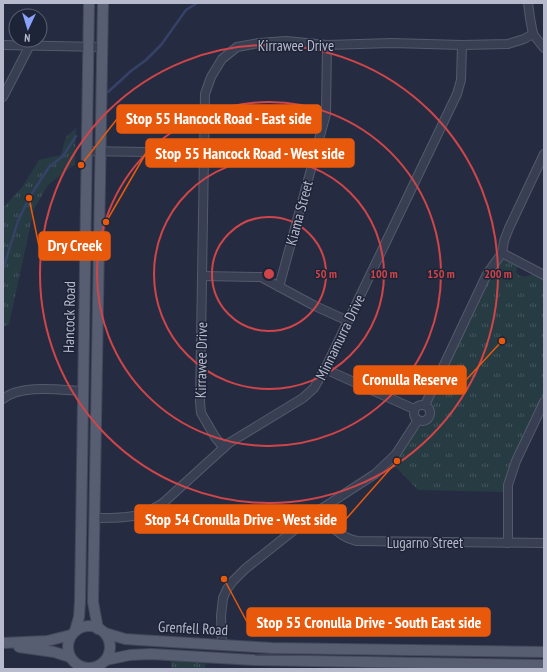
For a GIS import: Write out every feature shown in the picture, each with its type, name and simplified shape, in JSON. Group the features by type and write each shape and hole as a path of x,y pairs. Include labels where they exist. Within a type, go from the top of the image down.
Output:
{"main road":[{"name":"Hancock Road","path":"73,633 79,617 80,602 88,3"},
{"name":"Hancock Road","path":"102,3 93,602 102,631"},
{"path":"86,626 102,631 110,646 109,653 103,664 96,668 87,669 54,652 3,644 47,641 73,633 86,626"},
{"name":"Grenfell Road","path":"102,631 122,638 139,640 272,648 544,652"},
{"path":"72,662 67,646 73,633"},
{"path":"222,645 222,658"},
{"path":"510,652 510,667"},
{"name":"Grenfell Road","path":"103,664 130,655 151,654 293,662 510,667 544,664"}],"street":[{"path":"528,3 533,34 544,48"},
{"name":"Kirrawee Drive","path":"224,448 215,437 201,413 205,94 211,76 222,59 238,47 259,43 286,41 327,45 392,43 462,45 508,44 524,39 533,34"},
{"path":"48,45 102,47"},
{"name":"Kiama Street","path":"279,287 326,114 327,45"},
{"name":"Minnamurra Drive","path":"95,518 132,517 152,510 169,498 240,435 303,398 314,388 325,369 457,94 461,80 462,45"},
{"path":"3,98 28,48"},
{"path":"86,152 204,153"},
{"path":"425,405 486,274 502,253 504,241 544,154"},
{"path":"502,253 544,275"},
{"path":"202,276 262,277 348,321"},
{"path":"325,369 414,409"},
{"path":"3,399 19,391 83,391"},
{"path":"508,543 508,484 516,461 544,402"},
{"path":"421,404 425,405 430,412 429,416 422,421 418,420 413,413 414,409 421,404"},
{"path":"222,645 222,607 223,598 227,589 245,569 319,510 361,484 386,464 403,445 418,420"},
{"name":"Lugarno Street","path":"319,510 342,536 357,541 544,543"}],"green space":[{"path":"76,128 75,164 48,185 34,209 9,324 3,327 3,208 23,186 39,160 61,155 66,137"},
{"path":"505,258 518,265 516,272 520,276 524,277 534,274 544,279 544,395 510,465 504,492 418,490 392,463 418,429 431,419 433,412 432,401 435,391 492,274"},
{"path":"171,657 206,659 205,669 171,669"}],"waterway":[{"path":"108,92 131,71 146,60 161,45 186,10 197,3"},
{"path":"3,269 18,221 29,198 49,167 63,156 76,136"}],"place":[{"name":"Stop 55 Hancock Road - East side","path":"81,165"},
{"name":"Dry Creek","path":"29,198"},
{"name":"Stop 55 Hancock Road - West side","path":"106,222"},
{"name":"Cronulla Reserve","path":"502,341"},
{"name":"Stop 54 Cronulla Drive - West side","path":"397,461"},
{"name":"Stop 55 Cronulla Drive - South East side","path":"224,579"}]}
